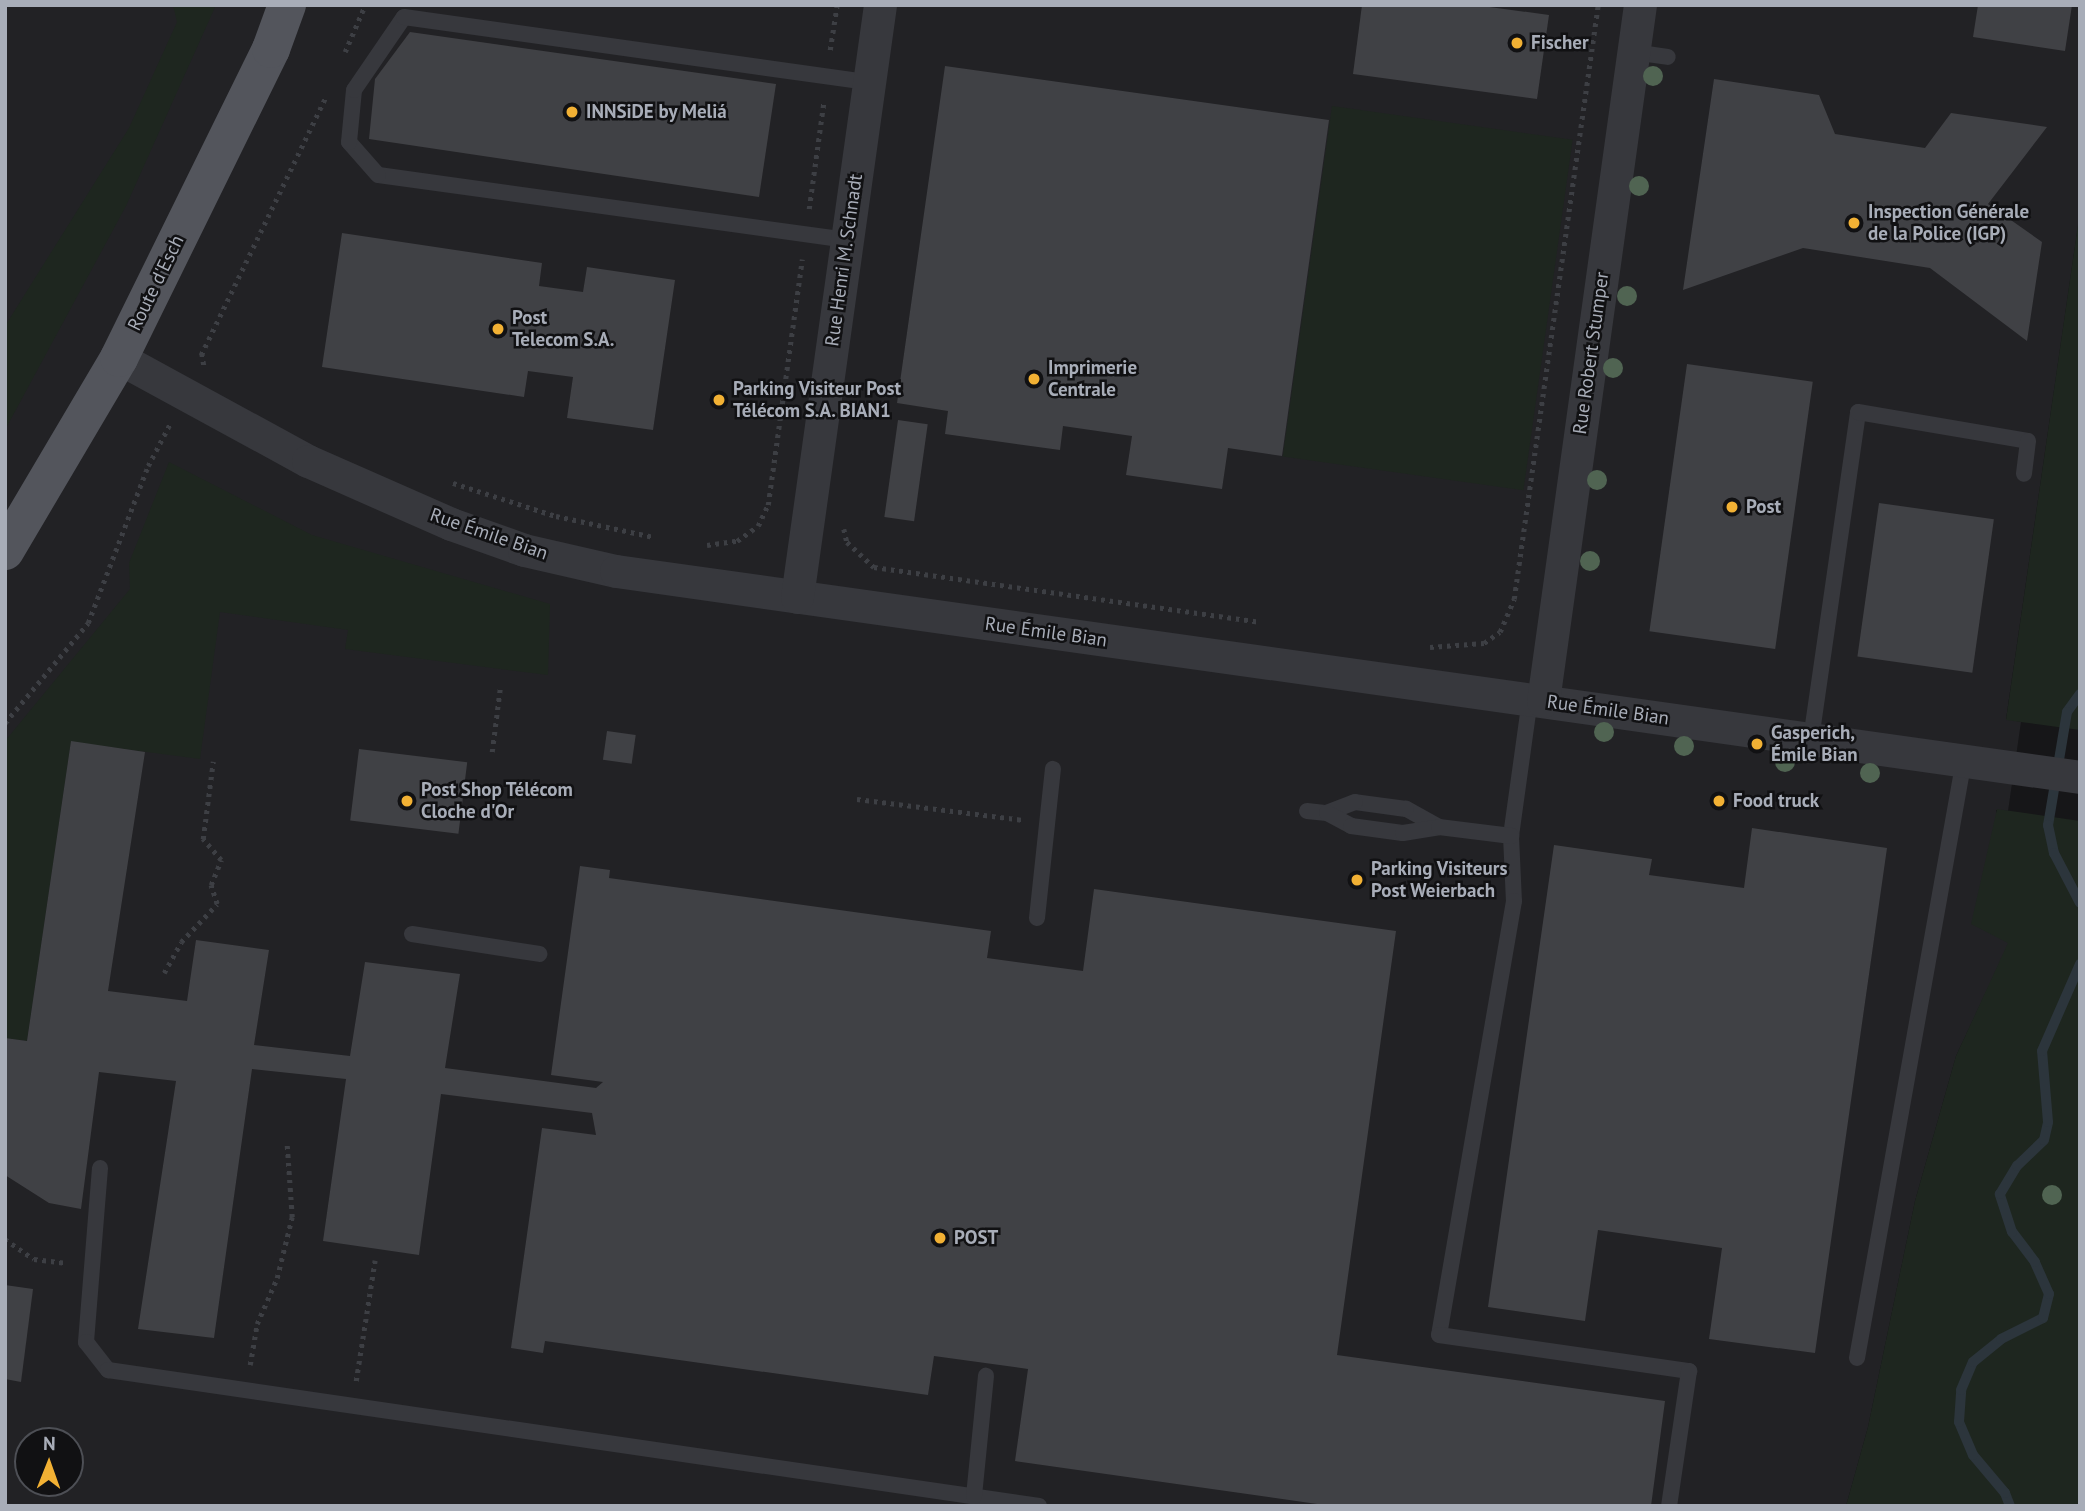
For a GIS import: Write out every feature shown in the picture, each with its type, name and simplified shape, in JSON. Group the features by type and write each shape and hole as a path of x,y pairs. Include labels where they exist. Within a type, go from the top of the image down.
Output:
{"main road":[{"name":"Route d'Esch","path":"5,551 119,358 271,49 287,5"}],"street":[{"name":"Rue Henri M. Schnadt","path":"797,597 880,5"},
{"name":"Rue Robert Stumper","path":"1536,700 1640,5"},
{"name":"Rue Émile Bian","path":"119,358 308,461 524,550 616,571 2080,777"}],"lane":[{"path":"847,240 378,175 349,142 354,90 404,17 869,82"},
{"path":"1633,52 1668,57"},
{"path":"1811,739 1858,412 2028,442 2024,474"},
{"path":"1536,700 1511,836 1514,901 1439,1335 1689,1371 1669,1506"},
{"path":"1857,1358 1964,760"},
{"path":"1037,918 1053,769"},
{"path":"1326,814 1355,802 1406,809 1439,827"},
{"path":"1307,811 1326,814 1351,826 1403,833 1439,827 1511,836"},
{"path":"412,934 539,954"},
{"path":"100,1168 86,1342 108,1370 1039,1506"},
{"path":"974,1496 986,1376"}],"path":[{"path":"698,544 737,541 758,526 768,505 836,5"},
{"path":"1417,645 1484,643 1500,632 1514,599 1598,5"},
{"path":"202,353 204,370"},
{"path":"444,480 556,516 662,539"},
{"path":"842,523 847,542 874,567 1267,624"},
{"path":"492,752 500,689"},
{"path":"164,973 181,942 217,904 211,885 221,860 204,839 213,762"},
{"path":"857,799 1047,823"},
{"path":"246,1390 257,1324 277,1278 292,1217 287,1145"},
{"path":"5,1239 34,1259 92,1267"},
{"path":"352,1406 375,1260"}],"shaded area":[{"path":"5,5 2080,5 2080,212 2006,719 2021,722 2008,811 1996,810 2009,943 1956,1056 1915,1201 1868,1427 1846,1506 5,1506"},
{"path":"173,5 216,5 126,206 5,430 5,326 129,128 177,22"},
{"path":"1332,106 1573,140 1523,490 1283,457"},
{"path":"2080,211 2080,730 2006,720"},
{"path":"169,462 312,535 550,604 548,675 345,649 348,630 220,612 200,759 71,742 27,1041 5,1038 5,741 130,589 129,563"},
{"path":"1997,809 2080,821 2080,1506 1846,1506 1868,1427 1915,1201 1956,1056 2008,943 1971,924"}],"building":[{"path":"1362,5 1475,5 1549,15 1537,99 1353,74"},
{"path":"1978,5 2072,5 2065,51 1973,37"},
{"name":"INNSiDE by Meliá","path":"410,32 776,84 759,197 369,139 375,79"},
{"path":"945,66 1329,120 1282,456 1228,448 1222,489 1126,475 1132,436 1063,426 1060,450 945,434 948,411 897,403"},
{"name":"Inspection Générale de la Police (IGP)","path":"1714,79 1819,95 1835,134 1925,148 1951,113 2047,127 1988,204 2042,242 2027,341 1930,268 1803,248 1683,290"},
{"name":"Post Telecom S.A.","path":"342,233 542,263 539,286 583,292 587,267 675,280 653,430 567,418 573,377 528,371 524,397 322,367"},
{"name":"Post","path":"1687,364 1813,382 1775,649 1649,631"},
{"path":"898,420 928,424 914,521 884,517"},
{"path":"1879,503 1994,519 1972,673 1857,656"},
{"path":"607,731 636,735 632,764 603,760"},
{"name":"POST","path":"71,741 145,752 108,991 187,1001 196,940 269,950 254,1045 350,1056 365,962 460,974 445,1068 596,1088 603,1082 551,1075 580,866 610,870 609,878 991,931 987,958 1083,971 1094,889 1396,931 1337,1355 1665,1401 1651,1506 1331,1506 1015,1461 1028,1369 934,1356 928,1395 545,1341 543,1353 511,1348 542,1128 596,1135 592,1113 441,1094 419,1255 323,1241 346,1079 252,1069 214,1338 138,1329 176,1081 99,1072 81,1209 49,1203 5,1175 5,1038 27,1041"},
{"name":"Post Shop Télécom Cloche d'Or","path":"359,749 467,762 458,834 350,820"},
{"path":"1752,828 1887,848 1815,1353 1709,1339 1722,1248 1598,1230 1585,1321 1488,1307 1554,845 1652,859 1649,875 1744,888"},
{"path":"5,1285 33,1289 21,1382 5,1379"}],"waterway":[{"path":"2080,694 2067,712 2048,825 2054,853 2080,903"},
{"path":"2010,1506 2005,1493 1973,1455 1959,1422 1961,1390 1973,1362 2001,1339 2043,1318 2049,1294 2035,1262 2012,1232 2000,1194 2017,1166 2044,1140 2048,1122 2042,1051 2080,964"}],"place":[{"name":"Fischer","path":"1517,43"},
{"name":"INNSiDE by Meliá","path":"572,112"},
{"name":"Inspection Générale de la Police (IGP)","path":"1854,223"},
{"name":"Post Telecom S.A.","path":"498,329"},
{"name":"Imprimerie Centrale","path":"1034,379"},
{"name":"Parking Visiteur Post Télécom S.A. BIAN1","path":"719,400"},
{"name":"Post","path":"1732,507"},
{"name":"Gasperich, Émile Bian","path":"1757,744"},
{"name":"Post Shop Télécom Cloche d'Or","path":"407,801"},
{"name":"Food truck","path":"1719,801"},
{"name":"Parking Visiteurs Post Weierbach","path":"1357,880"},
{"name":"POST","path":"940,1238"}]}
